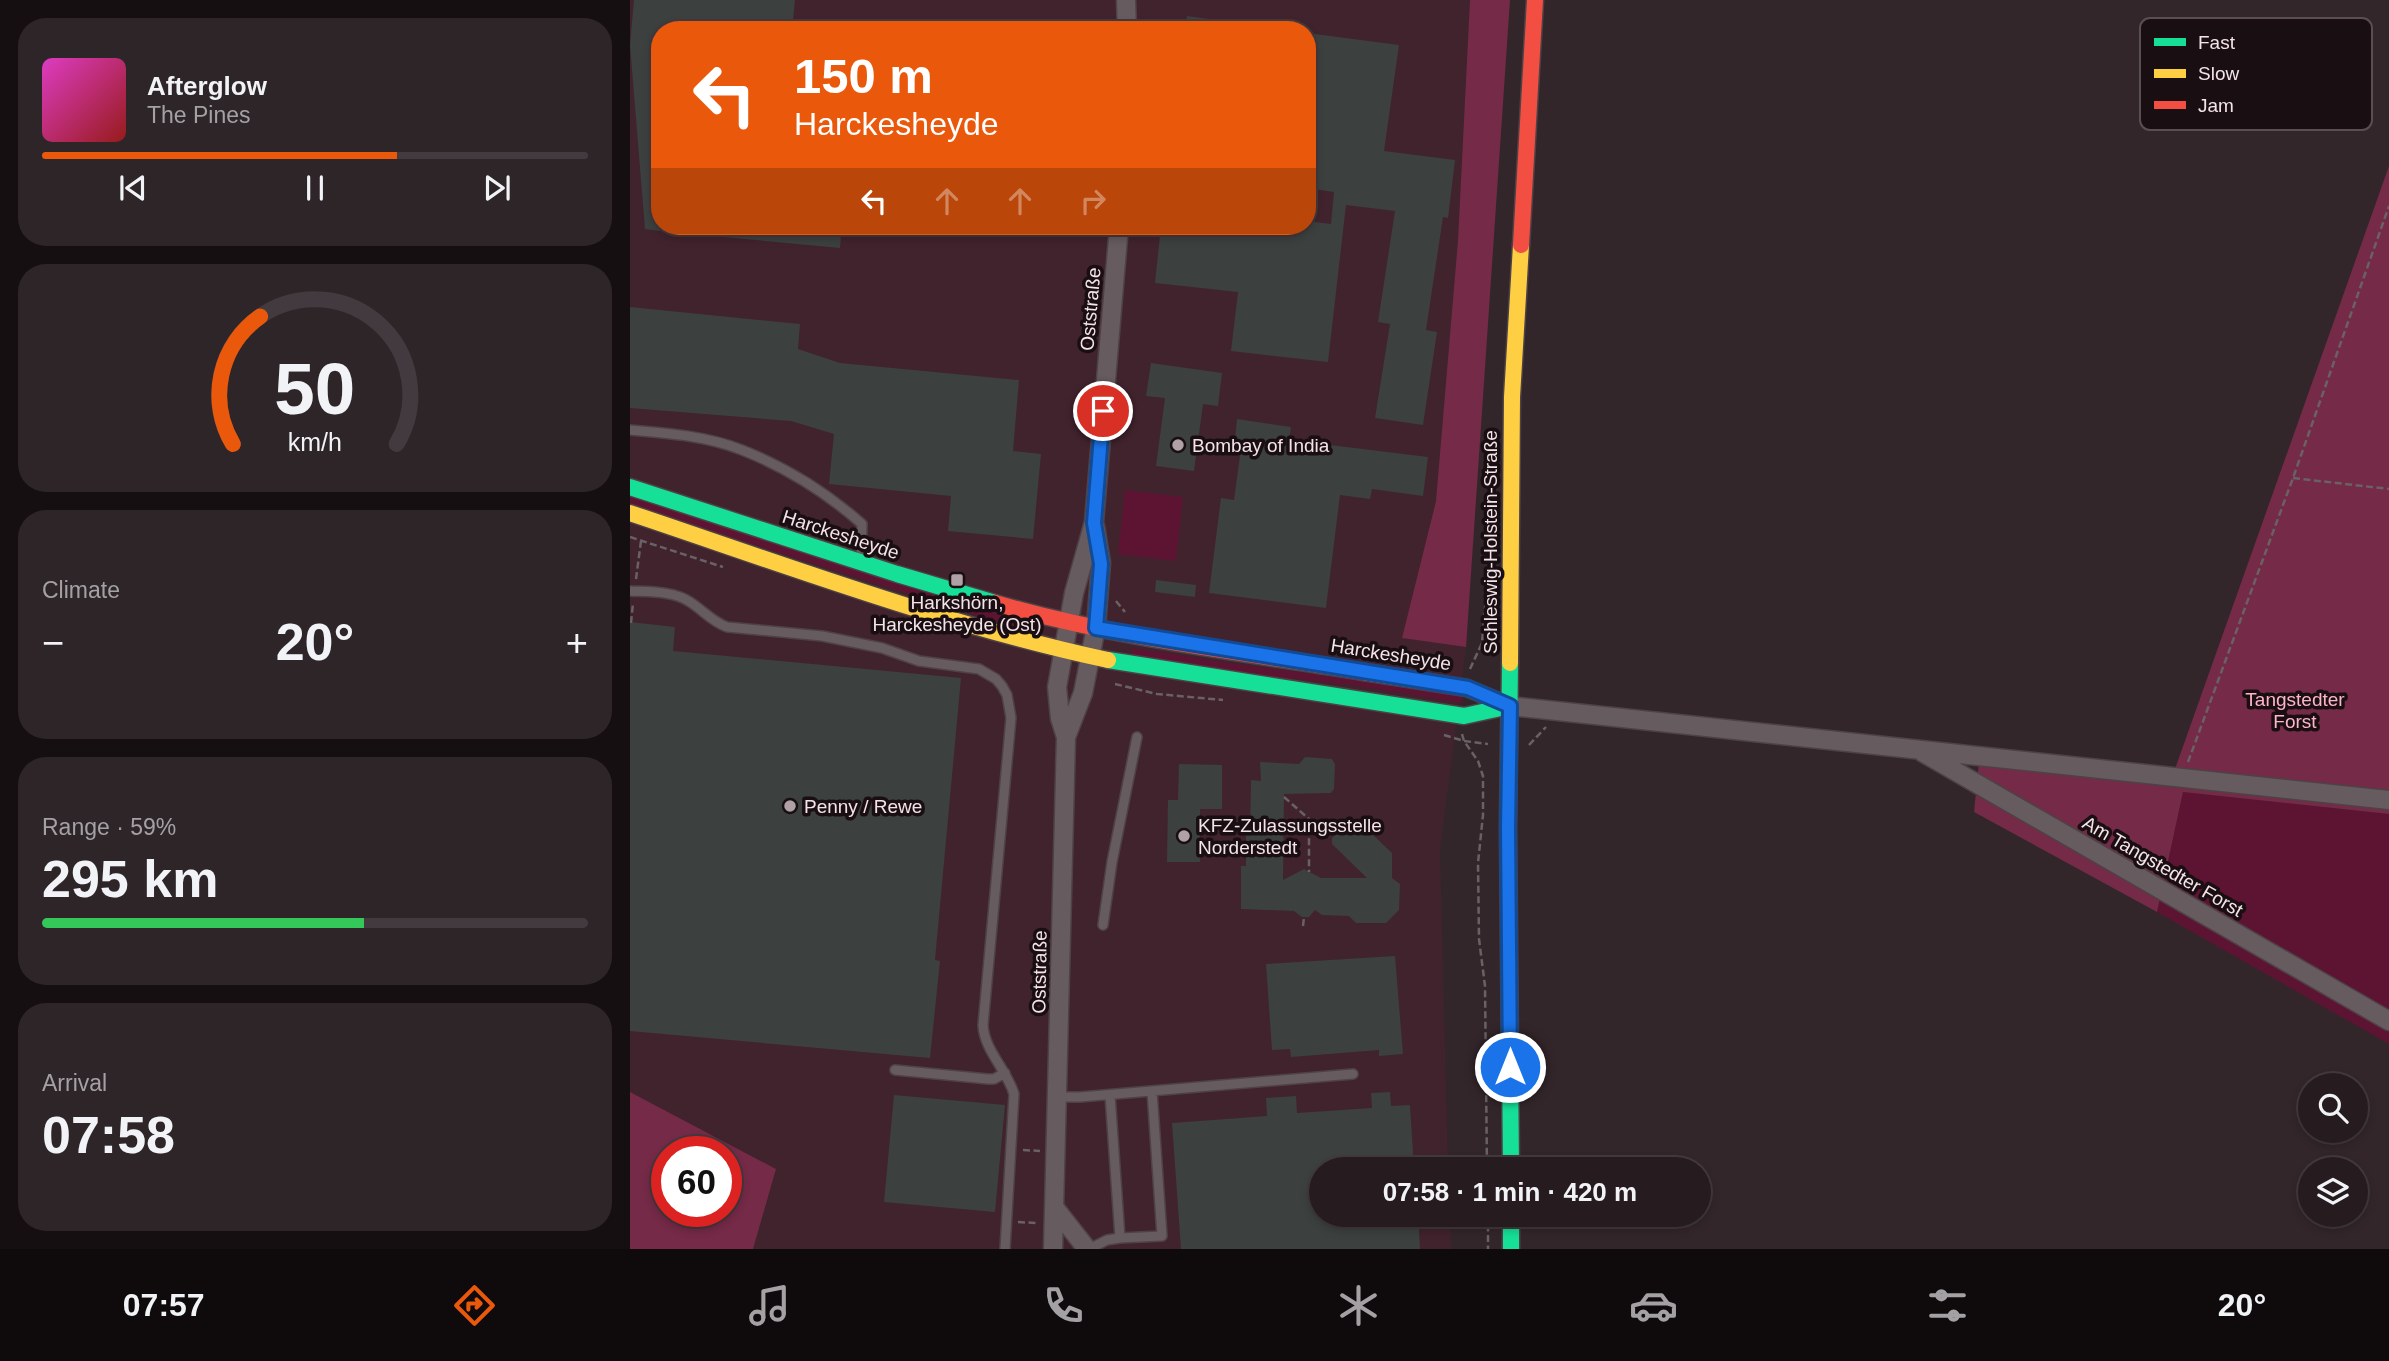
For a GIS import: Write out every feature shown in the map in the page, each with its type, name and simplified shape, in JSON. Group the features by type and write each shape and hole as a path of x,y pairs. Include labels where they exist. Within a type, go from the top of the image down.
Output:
{"main road":[{"name":"Schleswig-Holstein-Straße","path":"1511,1157 1508,828 1512,397 1535,0"},
{"name":"Harckesheyde","path":"630,487 952,591 1068,622 1468,688 1510,706"},
{"path":"630,513 1025,642 1090,656 1464,716 1510,706"},
{"path":"1511,1227 1511,1249"}],"street":[{"path":"1126,0 1127,21"},
{"name":"Oststraße","path":"1053,1249 1066,737 1060,718 1057,687 1068,622 1094,523 1118,235"},
{"name":"Oststraße","path":"1066,737 1083,693 1096,628 1101,564 1094,523"},
{"name":"Am Tangstedter Forst","path":"1510,706 2389,800"},
{"name":"Am Tangstedter Forst","path":"1916,748 2389,1021"},
{"path":"1054,1216 1088,1249"}],"lane":[{"path":"630,430 676,434 741,449 796,477 843,507 862,524 861,562"},
{"path":"630,591 681,597 714,622 727,627 843,639 882,648 919,661 979,669 988,673 1002,686 1010,709 1010,718 983,1025 987,1043 1014,1094 1004,1249"},
{"path":"1103,925 1112,862 1137,737"},
{"path":"895,1070 988,1079 1005,1073"},
{"path":"1056,1097 1110,1095 1353,1074"},
{"path":"1088,1249 1107,1240 1162,1236 1152,1091"},
{"path":"1110,1095 1120,1238"}],"path":[{"path":"2182,777 2293,478 2389,206"},
{"path":"2293,478 2389,489"},
{"path":"1112,598 1126,613 1125,618"},
{"path":"1522,746 1528,746 1543,729 1572,713"},
{"path":"1485,744 1464,741 1478,761 1483,776 1483,815 1478,863 1479,939 1485,985 1487,1157"},
{"path":"1283,797 1309,819 1309,872"},
{"path":"1303,926 1304,917"},
{"path":"1011,1149 1054,1152"},
{"path":"1005,1220 1054,1216"},
{"path":"1488,1227 1488,1249"}],"shaded area":[{"path":"630,0 1470,0 1458,240 1436,501 1402,638 1466,647 1440,850 1448,1157 1309,1157 1309,1227 1450,1227 1451,1249 753,1249 776,1169 742,1151 742,1136 713,1136 630,1092"},
{"path":"1125,490 1183,497 1176,561 1118,554"},
{"path":"630,494 1034,621 1031,633 630,505"},
{"path":"1132,648 1463,694 1462,703 1352,685 1234,672 1131,656"},
{"path":"2183,792 2389,814 2389,1044 2157,912"}],"green space":[{"path":"1470,0 1510,0 1466,647 1402,638 1436,501 1458,240"},
{"name":"Tangstedter Forst","path":"2389,166 2389,814 2183,792 2157,912 1974,812 1979,762 2175,769"},
{"path":"630,1092 713,1136 651,1136 651,1227 742,1227 742,1151 776,1169 753,1249 630,1249"}],"building":[{"path":"634,0 795,0 793,21 651,21 651,230 645,229 630,45"},
{"path":"1187,16 1224,21 1186,21"},
{"path":"1316,34 1399,45 1384,151 1455,160 1448,218 1443,217 1426,330 1437,332 1423,425 1375,418 1390,324 1378,322 1395,211 1346,205 1328,362 1231,351 1238,292 1155,283 1160,235 1316,235 1316,222 1331,224 1334,192 1316,189"},
{"path":"702,235 841,235 840,248"},
{"path":"630,307 800,324 798,349 840,363 1019,380 1013,451 1041,454 1033,539 948,531 951,496 829,484 834,434 791,421 630,408"},
{"path":"1151,363 1222,373 1218,406 1203,404 1194,471 1156,466 1165,398 1146,396"},
{"path":"1237,419 1291,427 1289,440 1428,457 1423,496 1372,489 1370,499 1340,495 1326,608 1209,593 1221,498 1234,500 1242,441 1235,440"},
{"path":"1156,580 1196,585 1195,597 1155,592"},
{"name":"Penny / Rewe","path":"630,622 675,627 673,651 961,678 935,960 940,961 930,1058 630,1031"},
{"path":"1305,757 1332,759 1335,764 1334,789 1331,793 1284,794 1283,880 1304,869 1321,878 1367,878 1332,844 1332,838 1337,833 1372,834 1392,853 1392,878 1400,884 1399,910 1386,923 1356,923 1349,916 1322,915 1315,910 1309,917 1302,917 1294,911 1241,909 1241,866 1246,866 1246,834 1250,834 1251,780 1261,781 1260,762 1299,764"},
{"name":"KFZ-Zulassungsstelle Norderstedt","path":"1179,764 1222,765 1222,809 1200,809 1200,862 1167,862 1168,800 1178,800"},
{"path":"1395,956 1403,1054 1379,1056 1379,1050 1291,1057 1290,1049 1272,1050 1266,964"},
{"path":"1390,1092 1391,1106 1410,1105 1413,1157 1309,1157 1309,1227 1419,1227 1420,1249 1181,1249 1172,1123 1267,1116 1266,1098 1296,1096 1297,1113 1372,1108 1371,1093"},
{"path":"894,1095 1005,1105 995,1212 884,1202"}],"traffic: fast":[{"path":"630,487 995,603"},
{"path":"1108,660 1464,716 1510,706"},
{"path":"1510,663 1508,828 1511,1157"},
{"path":"1511,1227 1511,1249"}],"traffic: slow":[{"path":"1510,663 1512,397 1521,245"},
{"path":"630,513 927,612 1047,646 1108,660"},
{"path":"1364,672 1467,688 1510,706"}],"traffic: jam":[{"path":"1521,245 1535,0"},
{"path":"995,603 1132,635 1364,672"}],"place":[{"name":"Bombay of India","path":"1178,445"},
{"name":"Harkshörn, Harckesheyde (Ost)","path":"957,580"},
{"name":"Penny / Rewe","path":"790,806"},
{"name":"KFZ-Zulassungsstelle Norderstedt","path":"1184,836"}],"route":[{"path":"1103,411 1094,523 1101,564 1096,628 1468,688 1510,706 1510,1067"}]}
